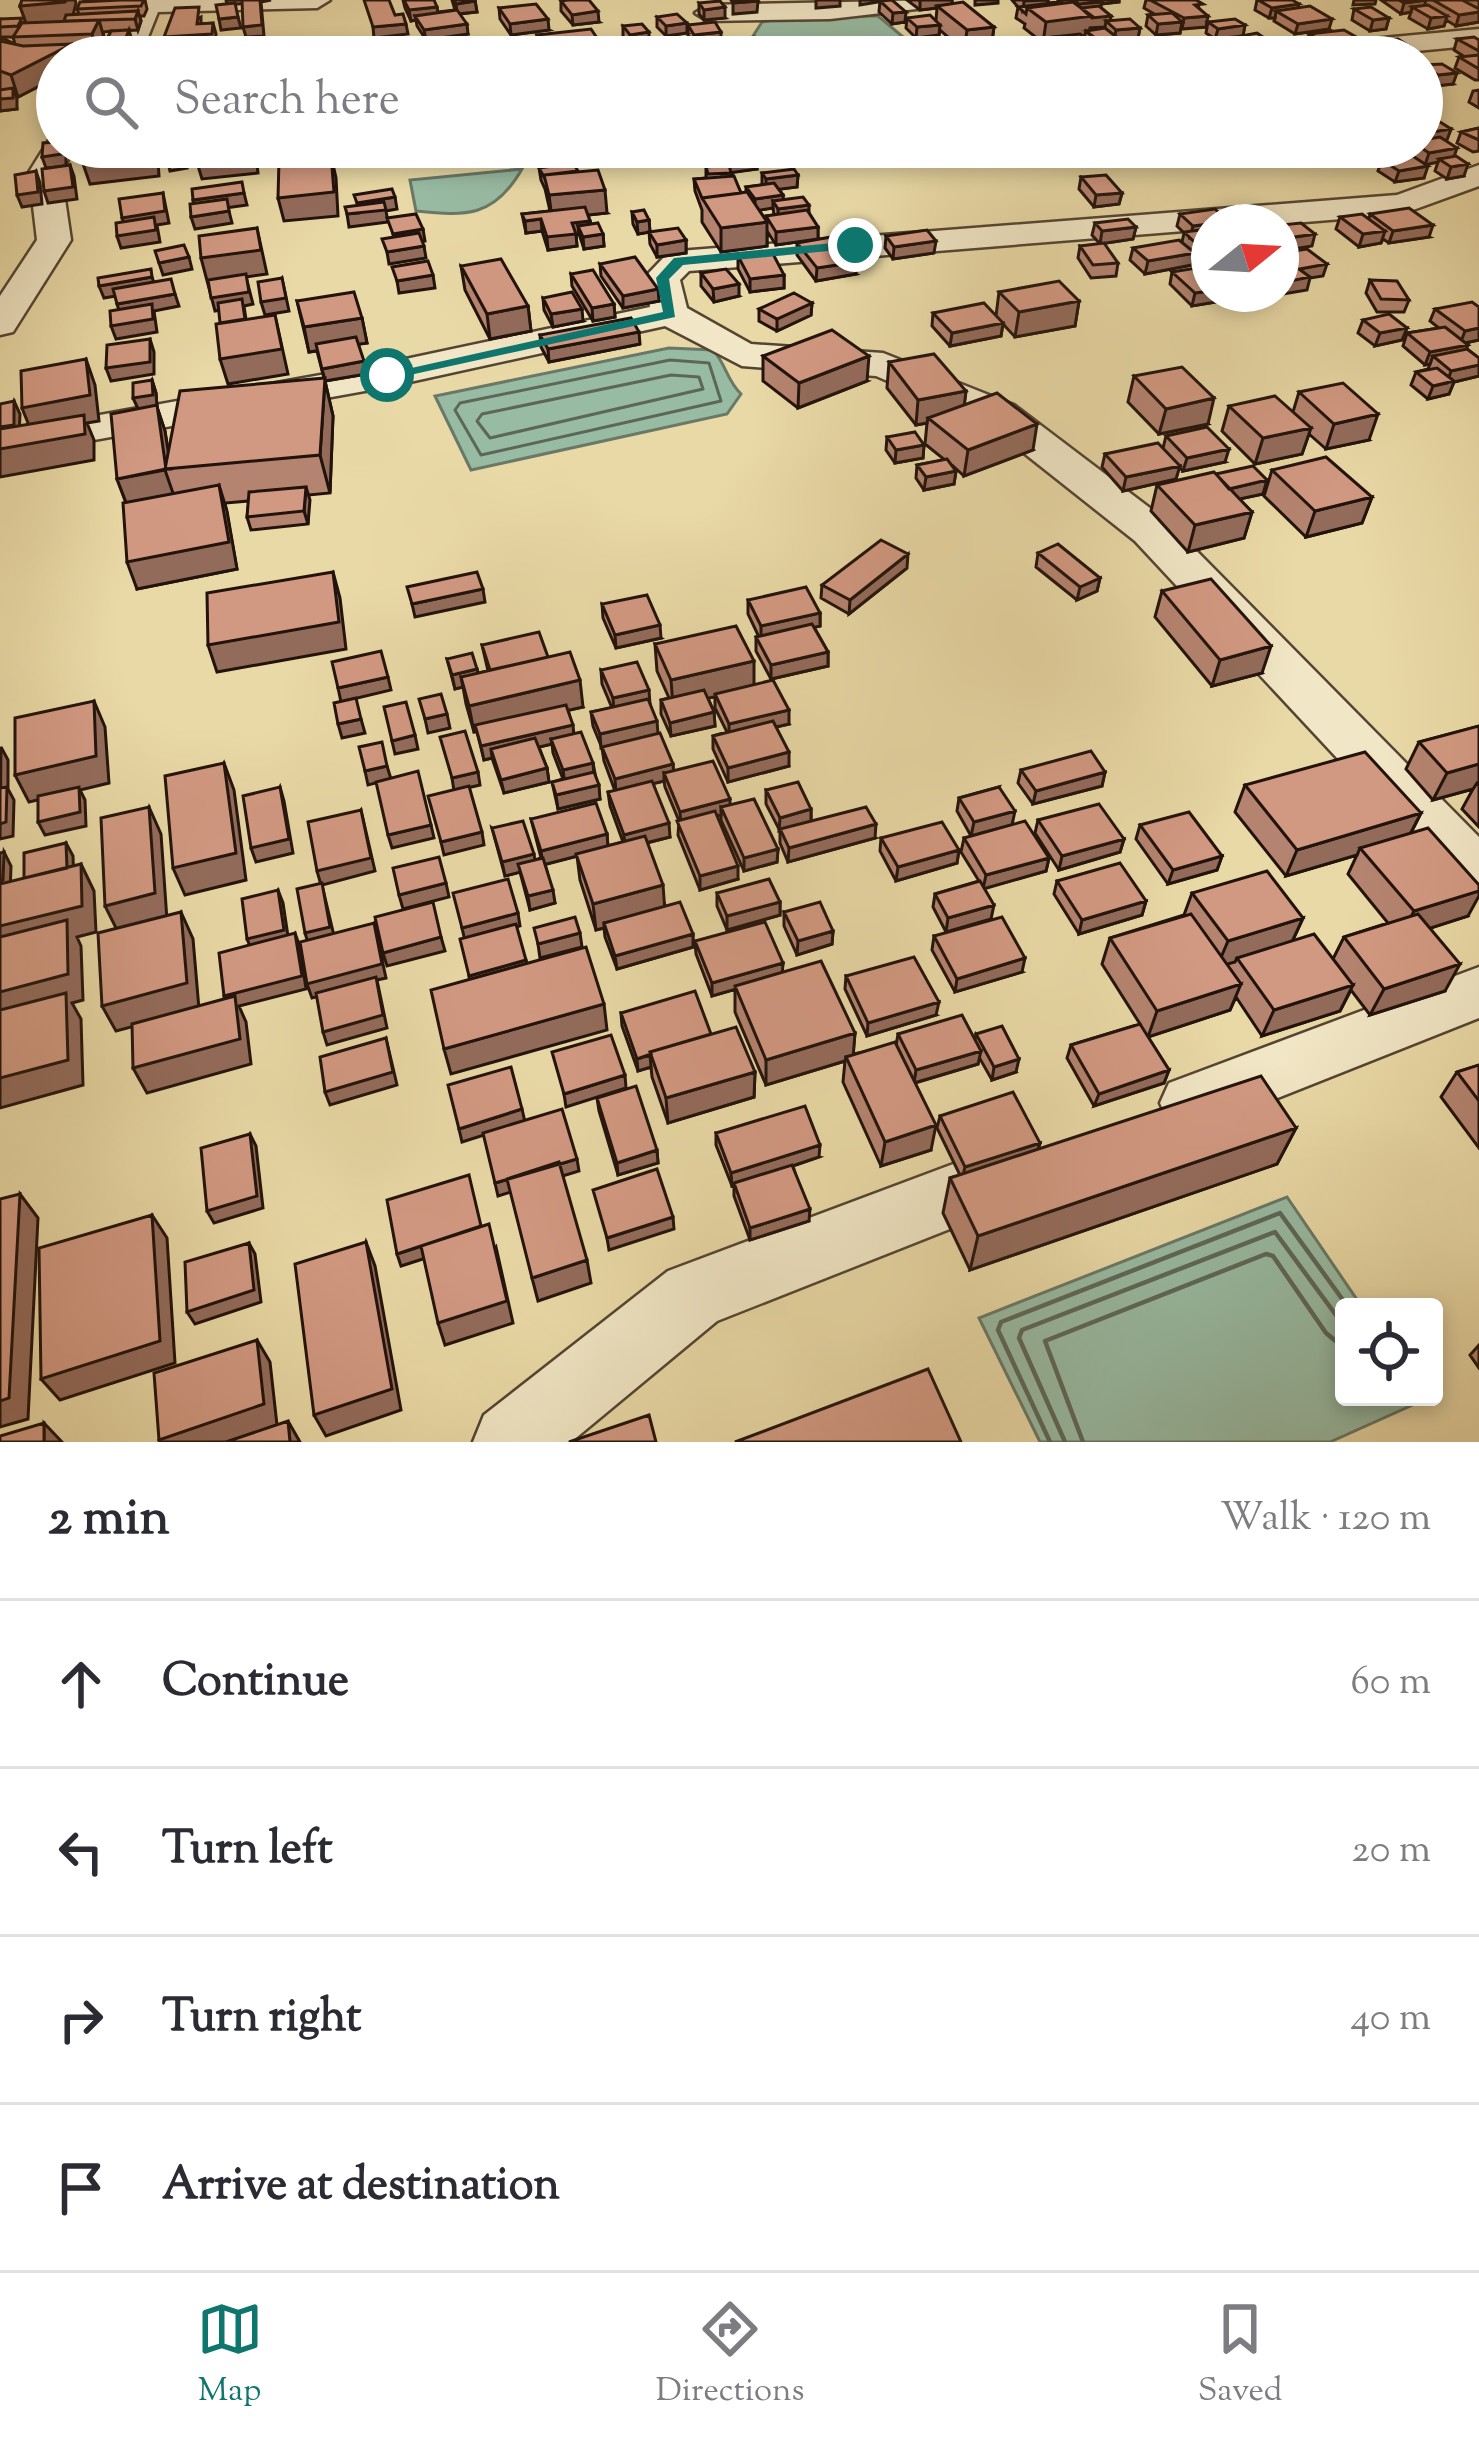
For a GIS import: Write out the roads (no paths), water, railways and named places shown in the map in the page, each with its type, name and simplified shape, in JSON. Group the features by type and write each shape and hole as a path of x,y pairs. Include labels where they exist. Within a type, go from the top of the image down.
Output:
{"street":[{"path":"135,36 149,3 317,0"},
{"path":"708,13 830,11 926,0"},
{"path":"1330,27 1342,36"},
{"path":"1443,41 1479,37"},
{"path":"0,324 54,240 47,168"},
{"path":"670,314 662,278 679,261 1402,204 1479,175"},
{"path":"0,445 297,393 670,314 742,355 883,365 1000,414 1150,531 1479,873"},
{"path":"1130,1127 1479,992"},
{"path":"511,1442 693,1296 1064,1152"}],"water":[{"path":"794,16 878,16 902,36 753,36 762,22"},
{"path":"522,169 501,197 477,210 416,211 410,180"},
{"path":"669,348 713,350 741,394 727,414 471,470 435,396"},
{"path":"1287,1197 1356,1298 1335,1298 1335,1406 1410,1406 1330,1442 1040,1442 979,1318"}]}
